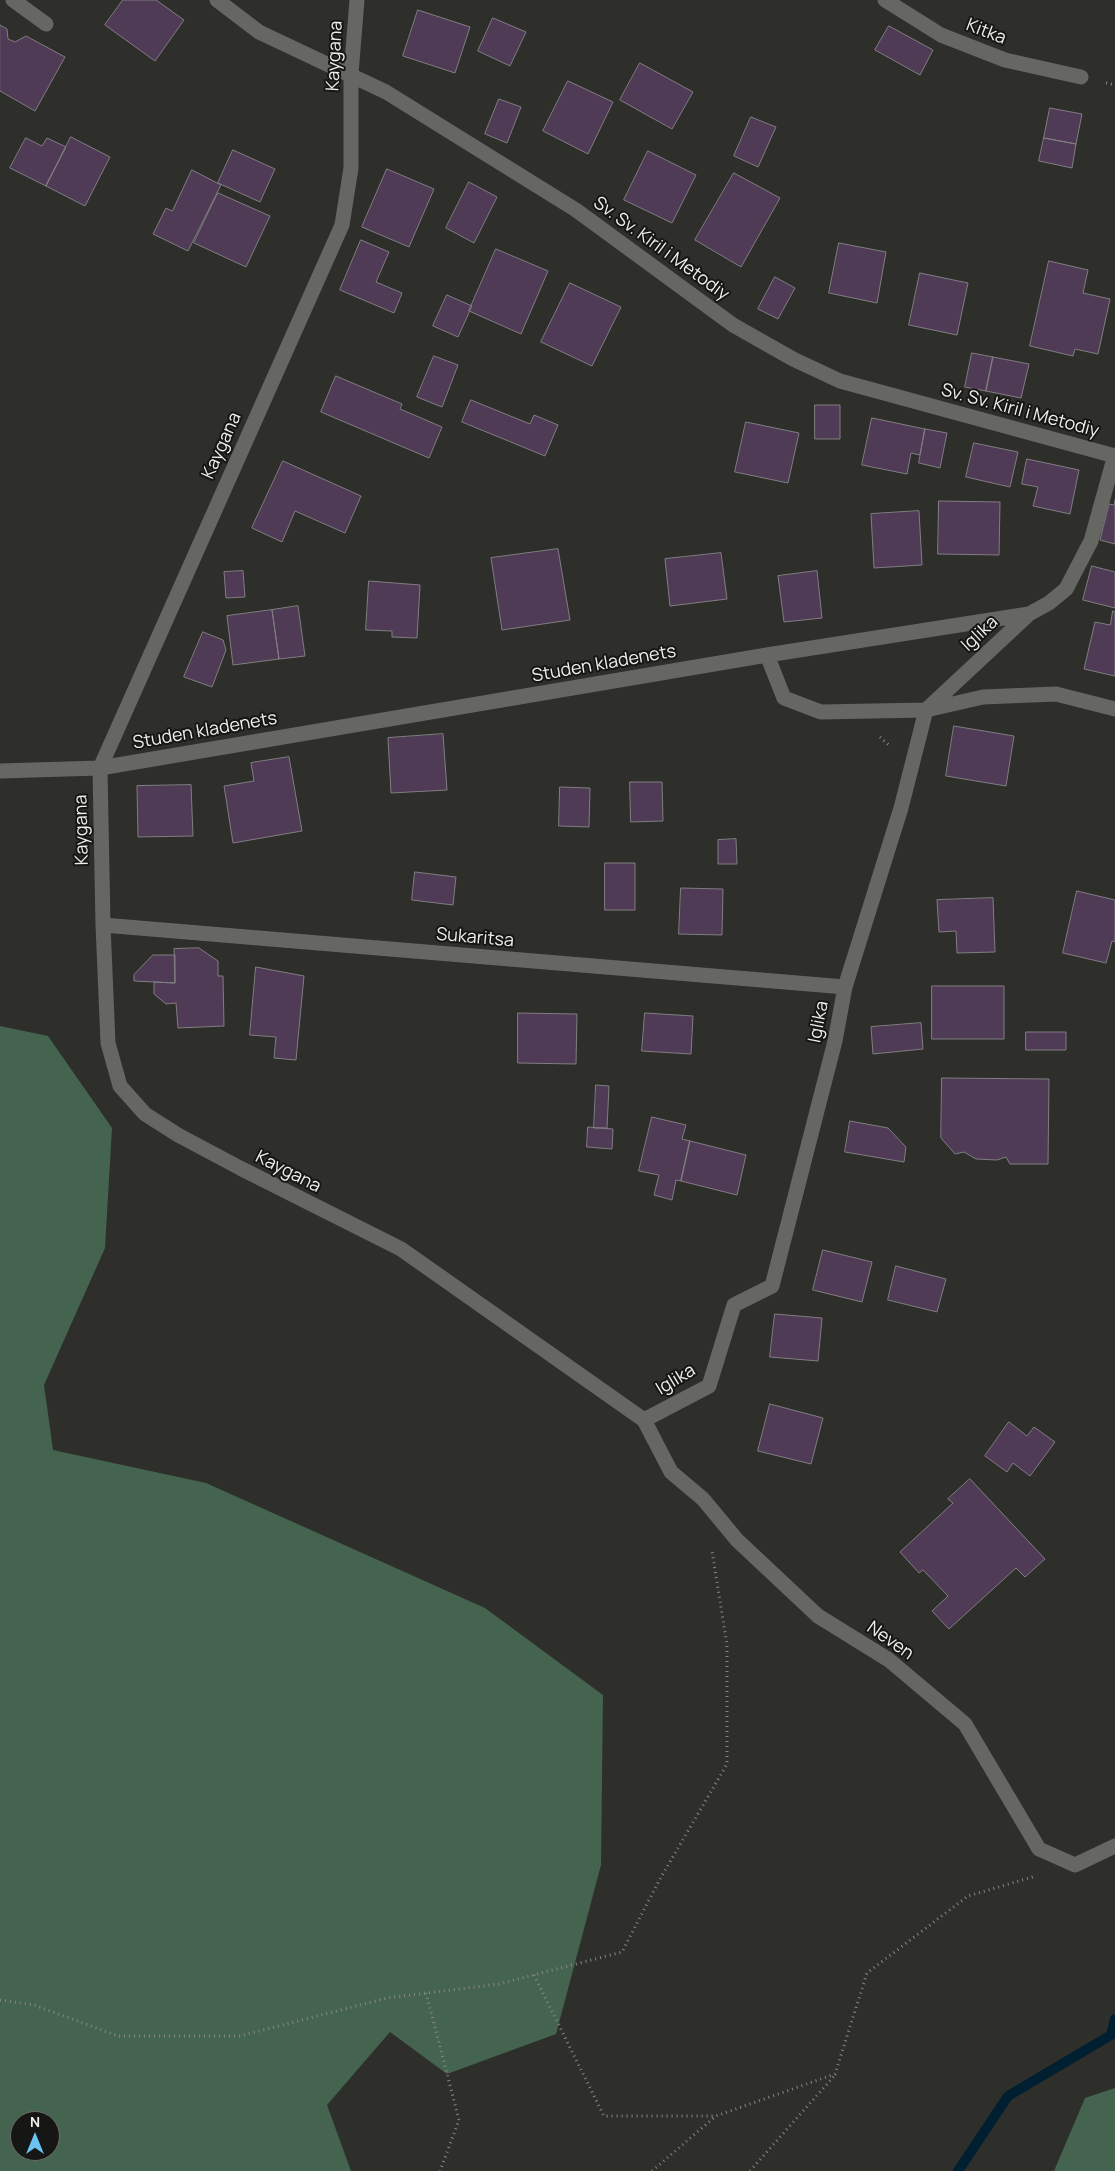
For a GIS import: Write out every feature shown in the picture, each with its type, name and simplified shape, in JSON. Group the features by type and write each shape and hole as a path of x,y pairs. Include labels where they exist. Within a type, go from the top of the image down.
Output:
{"street":[{"path":"13,0 46,24"},
{"name":"Sv. Sv. Kiril i Metodiy","path":"217,0 259,32 386,92 576,210 733,325 793,359 840,381 1115,456"},
{"name":"Kaygana","path":"357,0 351,74 351,168 342,225 100,768 103,925 108,1043 120,1086 145,1114 178,1135 400,1250 644,1420"},
{"name":"Kitka","path":"886,0 950,39 1005,60 1082,77"},
{"name":"Studen kladenets","path":"0,771 100,768 767,655 1028,614 1049,603 1066,589 1091,541 1115,456"},
{"name":"Iglika","path":"644,1420 709,1386 734,1305 772,1286 835,1042 845,987 901,808 926,710 1028,614"},
{"path":"767,655 784,698 821,712 926,710 983,696 1056,694 1115,709"},
{"name":"Sukaritsa","path":"103,925 845,987"},
{"name":"Neven","path":"644,1420 671,1472 703,1499 737,1540 818,1616 889,1660 965,1724 1039,1849 1074,1865"},
{"path":"1074,1865 1115,1846"}],"path":[{"path":"878,735 891,747"},
{"path":"0,2000 34,2004 118,2036 240,2036 387,1998 499,1984 622,1952 660,1879 727,1764 727,1645 711,1548"},
{"path":"750,2171 835,2074 867,1973 968,1896 1074,1865"},
{"path":"534,1975 604,2116 716,2116 835,2074"},
{"path":"426,1993 459,2120 440,2171"},
{"path":"652,2171 716,2116"}],"green space":[{"path":"0,1026 48,1036 112,1128 105,1248 44,1385 53,1450 206,1483 485,1608 603,1695 601,1865 556,2034 447,2074 390,2032 327,2105 351,2171 0,2171"},
{"path":"1115,2088 1115,2171 1054,2171 1085,2098"}],"building":[{"path":"123,0 156,0 184,20 155,61 105,25"},
{"path":"418,10 470,27 455,73 403,56"},
{"path":"493,18 526,32 510,66 478,51"},
{"path":"0,25 7,29 8,39 15,42 26,36 65,57 35,111 0,91"},
{"path":"889,26 933,50 920,75 875,50"},
{"path":"640,63 693,92 672,129 620,100"},
{"path":"568,81 613,102 588,154 543,131"},
{"path":"499,99 521,107 507,143 485,134"},
{"path":"1050,108 1082,114 1076,144 1044,138"},
{"path":"751,117 776,127 758,167 734,156"},
{"path":"71,137 110,157 85,206 46,186"},
{"path":"26,138 42,146 47,138 66,147 46,186 10,168"},
{"path":"1044,138 1076,144 1072,168 1039,161"},
{"path":"233,150 275,169 260,202 218,183"},
{"path":"648,151 696,175 672,223 624,200"},
{"path":"387,169 434,189 409,247 362,227"},
{"path":"192,170 221,185 188,251 153,234 166,208 172,211"},
{"path":"734,173 780,198 741,267 695,240"},
{"path":"469,182 497,197 474,243 446,228"},
{"path":"218,193 270,216 246,267 194,243"},
{"path":"361,240 389,252 376,282 402,293 394,313 340,290"},
{"path":"839,243 886,252 877,303 829,293"},
{"path":"496,249 548,271 521,334 469,311"},
{"path":"1049,261 1088,270 1083,293 1110,299 1098,354 1075,349 1073,356 1030,346"},
{"path":"920,273 968,283 957,335 909,325"},
{"path":"775,277 795,288 778,319 758,309"},
{"path":"570,283 621,307 592,366 541,342"},
{"path":"447,295 472,306 458,337 433,326"},
{"path":"972,353 993,357 986,391 965,387"},
{"path":"434,356 458,365 442,407 417,397"},
{"path":"993,357 1029,364 1021,398 986,391"},
{"path":"336,376 402,404 400,409 442,427 429,458 321,412"},
{"path":"471,400 530,424 534,415 558,425 545,456 462,422"},
{"path":"815,405 840,405 840,439 815,439"},
{"path":"872,418 925,429 920,455 911,453 907,474 862,465"},
{"path":"746,422 799,433 788,483 735,472"},
{"path":"925,429 947,433 940,468 919,463"},
{"path":"974,443 1018,452 1010,487 966,477"},
{"path":"1027,459 1079,470 1070,514 1033,506 1038,487 1022,484"},
{"path":"283,461 361,496 345,533 295,511 282,542 252,528"},
{"path":"1115,500 1115,544 1100,540 1109,504 1114,505"},
{"path":"939,501 1000,502 999,555 938,554"},
{"path":"919,511 922,565 874,568 871,514"},
{"path":"558,549 570,620 502,630 491,558"},
{"path":"721,553 727,599 670,606 665,559"},
{"path":"1092,566 1115,572 1115,608 1083,600"},
{"path":"243,571 245,597 226,598 224,572"},
{"path":"817,571 822,618 784,622 778,576"},
{"path":"369,581 420,585 417,638 392,637 392,631 366,630"},
{"path":"298,606 305,656 279,659 272,610"},
{"path":"272,610 279,659 233,665 227,616"},
{"path":"1113,611 1115,612 1115,676 1084,669 1095,622 1110,625"},
{"path":"203,632 223,640 226,650 212,687 184,677"},
{"path":"954,726 1014,736 1006,786 946,776"},
{"path":"443,734 447,790 391,793 388,738"},
{"path":"289,757 302,831 233,843 224,786 254,781 251,763"},
{"path":"630,782 662,782 663,821 631,822"},
{"path":"191,785 193,836 138,837 137,786"},
{"path":"560,787 590,788 589,827 559,826"},
{"path":"736,839 737,864 718,864 718,840"},
{"path":"605,863 635,863 635,910 605,910"},
{"path":"415,872 456,877 453,905 412,900"},
{"path":"681,888 723,889 722,935 679,934"},
{"path":"1077,891 1115,900 1115,942 1112,941 1106,963 1063,953"},
{"path":"993,898 995,952 957,953 956,931 939,932 937,900"},
{"path":"199,948 218,961 218,976 223,976 224,1026 178,1028 176,1003 166,1004 154,994 154,982 175,983 174,949"},
{"path":"153,955 175,955 175,983 134,981 134,975"},
{"path":"256,967 304,976 296,1060 274,1058 276,1037 250,1035"},
{"path":"932,986 1004,986 1004,1039 932,1039"},
{"path":"518,1013 577,1014 576,1064 518,1063"},
{"path":"645,1013 693,1016 691,1054 642,1051"},
{"path":"921,1023 923,1049 873,1054 871,1027"},
{"path":"1026,1032 1066,1032 1066,1050 1026,1050"},
{"path":"942,1078 1049,1079 1048,1164 1010,1164 1006,1157 997,1160 976,1159 964,1152 955,1154 941,1138"},
{"path":"596,1085 609,1086 607,1128 594,1128"},
{"path":"652,1117 686,1125 682,1139 690,1141 681,1181 676,1180 672,1200 654,1195 659,1175 639,1171"},
{"path":"850,1121 888,1128 906,1147 904,1162 845,1152"},
{"path":"588,1127 613,1129 612,1149 587,1147"},
{"path":"690,1141 746,1155 737,1195 681,1181"},
{"path":"823,1250 872,1262 862,1302 813,1290"},
{"path":"896,1266 946,1279 937,1312 888,1300"},
{"path":"775,1314 822,1318 818,1361 770,1357"},
{"path":"770,1404 823,1418 811,1464 758,1451"},
{"path":"1009,1422 1027,1436 1034,1427 1055,1442 1030,1476 1013,1463 1007,1472 985,1456"},
{"path":"970,1479 1045,1559 1025,1577 1016,1568 949,1629 932,1611 948,1596 923,1570 919,1573 900,1552 953,1503 948,1499"}],"waterway":[{"path":"958,2171 1008,2096 1111,2035 1115,2019"}]}
